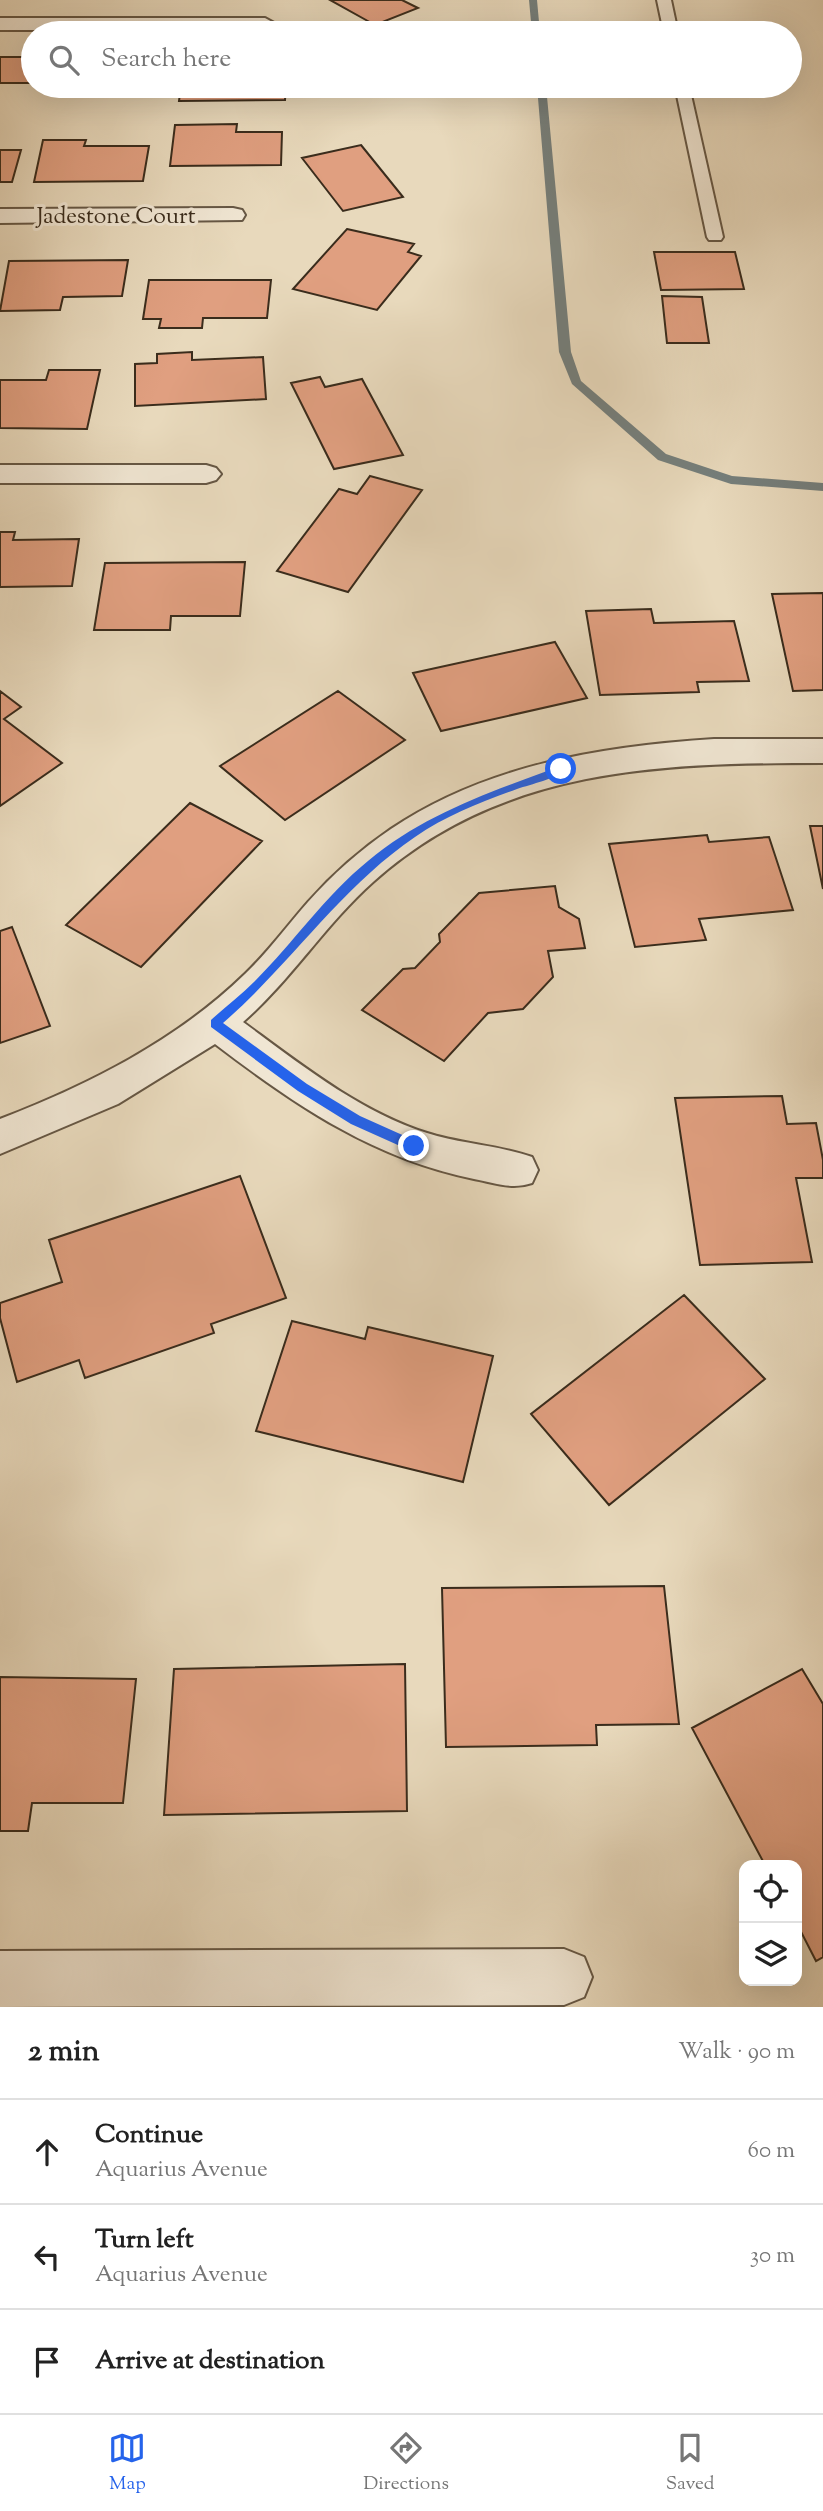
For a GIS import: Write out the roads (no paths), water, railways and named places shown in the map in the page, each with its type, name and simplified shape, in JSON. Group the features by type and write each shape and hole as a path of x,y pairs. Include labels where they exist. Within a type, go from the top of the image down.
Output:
{"street":[{"path":"0,24 21,24"},
{"name":"Jadestone Court","path":"0,216 233,215"},
{"path":"0,474 206,474"},
{"path":"0,1137 66,1113 128,1082 215,1023 259,985 332,900 372,863 414,832 460,807 561,769 610,759 680,751 823,751"},
{"path":"215,1023 303,1087 356,1120 414,1146 517,1170"},
{"path":"0,1979 564,1977"}],"lane":[{"path":"664,0 668,21"},
{"path":"685,98 715,237"}],"waterway":[{"path":"533,0 535,21"},
{"path":"542,98 565,352 576,382 662,457 731,480 823,487"}]}
